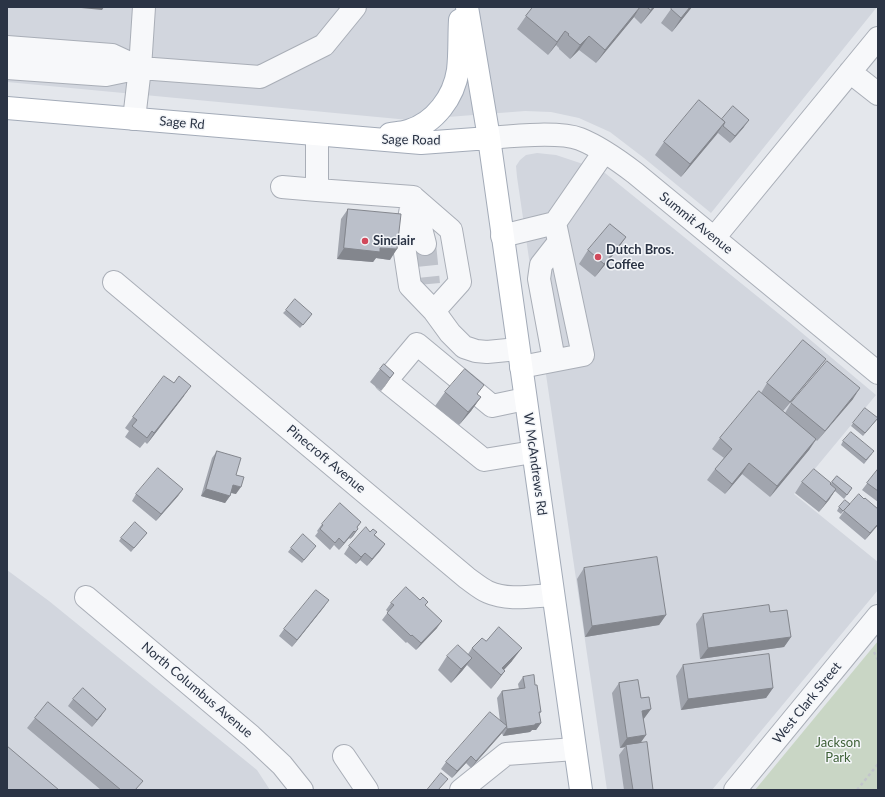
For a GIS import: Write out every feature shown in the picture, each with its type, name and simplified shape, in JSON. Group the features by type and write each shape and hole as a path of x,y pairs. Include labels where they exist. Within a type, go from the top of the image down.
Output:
{"main road":[{"path":"357,138 412,130 432,119 443,107 452,89 458,70 460,7"},
{"name":"W McAndrews Rd","path":"467,7 489,138 581,790"},
{"name":"Sage Rd","path":"7,108 357,138"},
{"name":"Sage Road","path":"357,138 421,143 489,138"}],"street":[{"path":"134,119 140,68 144,7"},
{"path":"7,47 34,59 106,75 140,68 260,77 324,45 354,7"},
{"path":"714,238 878,38"},
{"path":"7,68 34,59"},
{"path":"850,72 878,94"},
{"path":"317,135 317,190"},
{"name":"Summit Avenue","path":"489,138 558,135 579,139 613,156 875,366"},
{"path":"554,360 539,279 541,265 557,232 604,152"},
{"path":"282,187 413,197 451,230 460,282 434,312"},
{"path":"413,197 425,244"},
{"path":"413,197 404,246 410,286 434,312 450,334 464,347 476,351 520,358 554,360 582,355 557,232"},
{"path":"502,236 557,232"},
{"name":"Pinecroft Avenue","path":"114,282 468,578 487,592 503,596 519,597 553,594"},
{"path":"429,284 434,312"},
{"path":"526,399 492,406 417,344 386,381 484,460 533,452"},
{"name":"North Columbus Avenue","path":"86,597 251,736 282,765 302,790"},
{"name":"West Clark Street","path":"735,790 878,616"},
{"path":"461,790 506,754 575,749"},
{"path":"344,756 367,790"}],"path":[{"path":"857,790 878,764"}],"shaded area":[{"path":"7,7 877,7 711,213 610,132 579,118 551,112 525,111 409,120 7,82"},
{"path":"537,153 556,155 605,173 789,322 876,395 794,494 878,562 878,590 712,790 607,790 517,177 516,166 520,160 526,155"},
{"path":"7,570 49,601 257,770 270,790 7,790"}],"green space":[{"name":"Jackson Park","path":"878,641 878,790 755,790"}],"building":[{"path":"533,7 640,7 605,50 589,36 580,45 565,31 557,42 526,16"},
{"path":"673,7 690,7 681,18 671,9"},
{"path":"699,100 725,122 690,164 664,142"},
{"path":"733,106 749,120 735,136 723,126 725,122 722,119"},
{"name":"Sinclair","path":"348,209 401,214 397,249 380,248 380,252 344,248"},
{"path":"610,224 626,237 604,264 588,250"},
{"path":"295,299 312,314 303,325 286,310"},
{"path":"803,340 826,359 790,402 767,383"},
{"path":"827,361 860,388 825,431 791,403"},
{"path":"384,364 394,373 390,378 380,369"},
{"path":"465,369 484,385 477,394 481,397 468,412 445,392"},
{"path":"164,376 174,383 179,376 191,386 154,433 152,431 147,438 132,426 137,420 133,417"},
{"path":"759,391 816,439 777,486 749,463 732,484 715,469 732,449 720,438"},
{"path":"865,408 878,418 865,433 853,423"},
{"path":"851,432 874,451 866,460 843,441"},
{"path":"217,451 241,458 236,475 244,477 241,487 233,485 230,496 206,489"},
{"path":"158,468 183,489 161,514 136,494"},
{"path":"814,469 836,489 826,502 802,482"},
{"path":"878,469 878,491 867,483"},
{"path":"837,476 852,488 847,495 832,482"},
{"path":"859,494 878,509 878,524 870,533 844,511"},
{"path":"845,500 850,504 843,511 839,507"},
{"path":"340,503 361,522 357,527 358,529 355,532 354,531 344,543 339,538 335,543 320,529 323,525 322,524"},
{"path":"135,522 147,533 134,548 121,538"},
{"path":"366,527 370,532 373,529 377,532 374,535 385,544 372,559 365,553 361,557 349,546"},
{"path":"303,534 316,546 304,560 291,548"},
{"path":"657,557 666,615 592,626 584,568"},
{"path":"406,587 420,600 423,597 428,602 425,605 442,621 421,643 412,635 411,636 387,613 394,605 391,603"},
{"path":"316,590 329,600 297,640 284,629"},
{"path":"769,605 770,612 787,610 791,637 708,648 703,614"},
{"path":"499,627 522,648 502,668 505,671 501,675 472,648 482,638 486,641"},
{"path":"458,645 472,658 461,669 447,656"},
{"path":"769,654 773,688 688,699 683,665"},
{"path":"534,675 541,712 539,712 541,723 507,729 502,691 525,688 523,677"},
{"path":"638,680 641,698 649,697 651,709 642,711 646,735 627,738 619,683"},
{"path":"83,688 106,709 97,720 73,699"},
{"path":"48,702 143,781 135,790 121,790 35,718"},
{"path":"490,712 507,726 476,761 471,756 457,771 446,762"},
{"path":"647,742 653,790 633,790 626,745"},
{"path":"7,746 59,790 7,790"},
{"path":"441,773 448,779 438,790 427,790"}],"tunnel":[{"path":"425,244 429,284"}],"place":[{"name":"Sinclair","path":"365,241"},
{"name":"Dutch Bros. Coffee","path":"598,257"}]}
